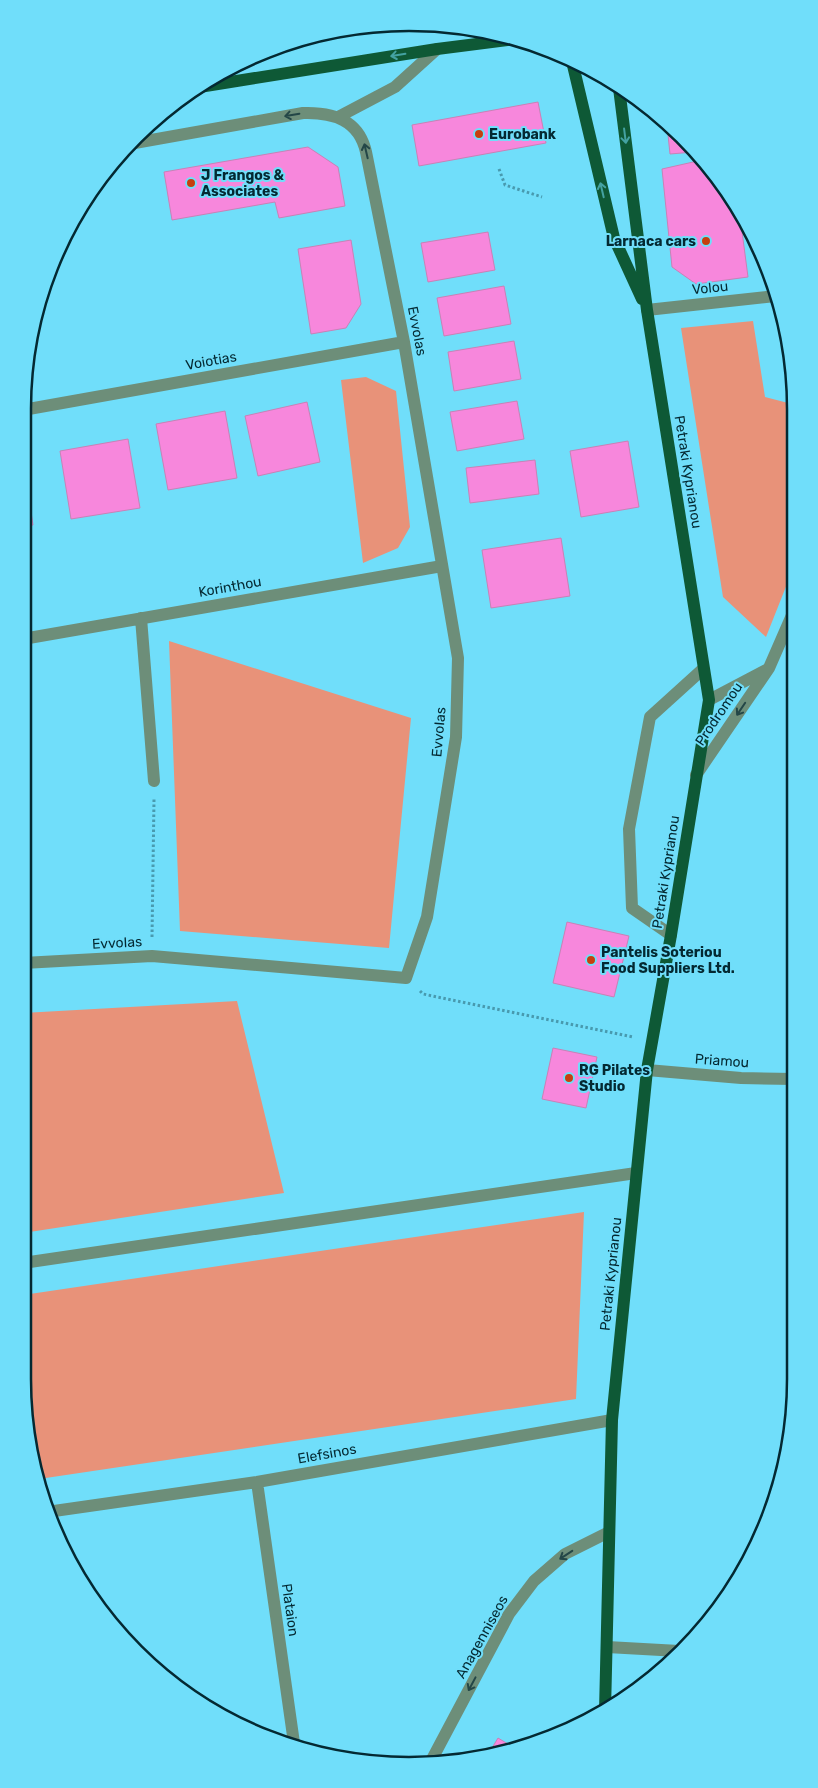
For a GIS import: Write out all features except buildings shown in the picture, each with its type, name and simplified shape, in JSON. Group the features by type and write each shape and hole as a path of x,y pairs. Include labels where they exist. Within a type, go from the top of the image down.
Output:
{"main road":[{"path":"216,84 437,49 495,42"},
{"name":"Petraki Kyprianou","path":"574,69 614,238 647,310"},
{"name":"Petraki Kyprianou","path":"605,1701 612,1420 636,1173 651,1041 671,936 695,777 709,700 647,310 620,96"}],"street":[{"path":"142,142 303,113 327,113 340,116 395,87 437,49"},
{"name":"EvvoIas","path":"31,963 152,956 406,978 427,917 456,737 458,658 404,342 364,143 358,133 340,116"},
{"name":"Volou","path":"647,310 770,297"},
{"name":"Voiotias","path":"31,408 404,342"},
{"name":"Korinthou","path":"31,637 442,566"},
{"path":"141,618 154,780"},
{"name":"Prodromou","path":"695,777 769,668 787,627"},
{"name":"Prodromou","path":"709,700 769,668"},
{"path":"671,936 632,908 629,829 650,717 703,669"},
{"name":"Priamou","path":"647,1070 741,1078 787,1079"},
{"path":"31,1262 636,1173"},
{"name":"Elefsinos","path":"55,1511 257,1482 612,1420"},
{"name":"Plataion","path":"257,1482 293,1739"},
{"name":"Anagenniseos","path":"434,1756 509,1614 534,1580 565,1554 609,1532"},
{"path":"607,1648 671,1651"}],"path":[{"path":"499,169 505,185 542,197"},
{"path":"152,956 154,780"},
{"path":"406,978 423,994 651,1041"}],"shaded area":[{"path":"753,321 765,397 787,403 787,584 766,637 723,597 681,328"},
{"path":"366,377 396,391 410,527 398,548 363,563 341,380"},
{"path":"169,641 411,718 389,948 180,931"},
{"path":"237,1001 284,1193 31,1232 31,1013"},
{"path":"584,1212 576,1399 44,1478 34,1428 32,1404 31,1294"}],"place":[{"name":"Eurobank","path":"479,134"},
{"name":"J Frangos & Associates","path":"191,183"},
{"name":"Larnaca cars","path":"706,241"},
{"name":"Pantelis Soteriou Food Suppliers Ltd.","path":"591,960"},
{"name":"RG Pilates Studio","path":"569,1078"}]}
